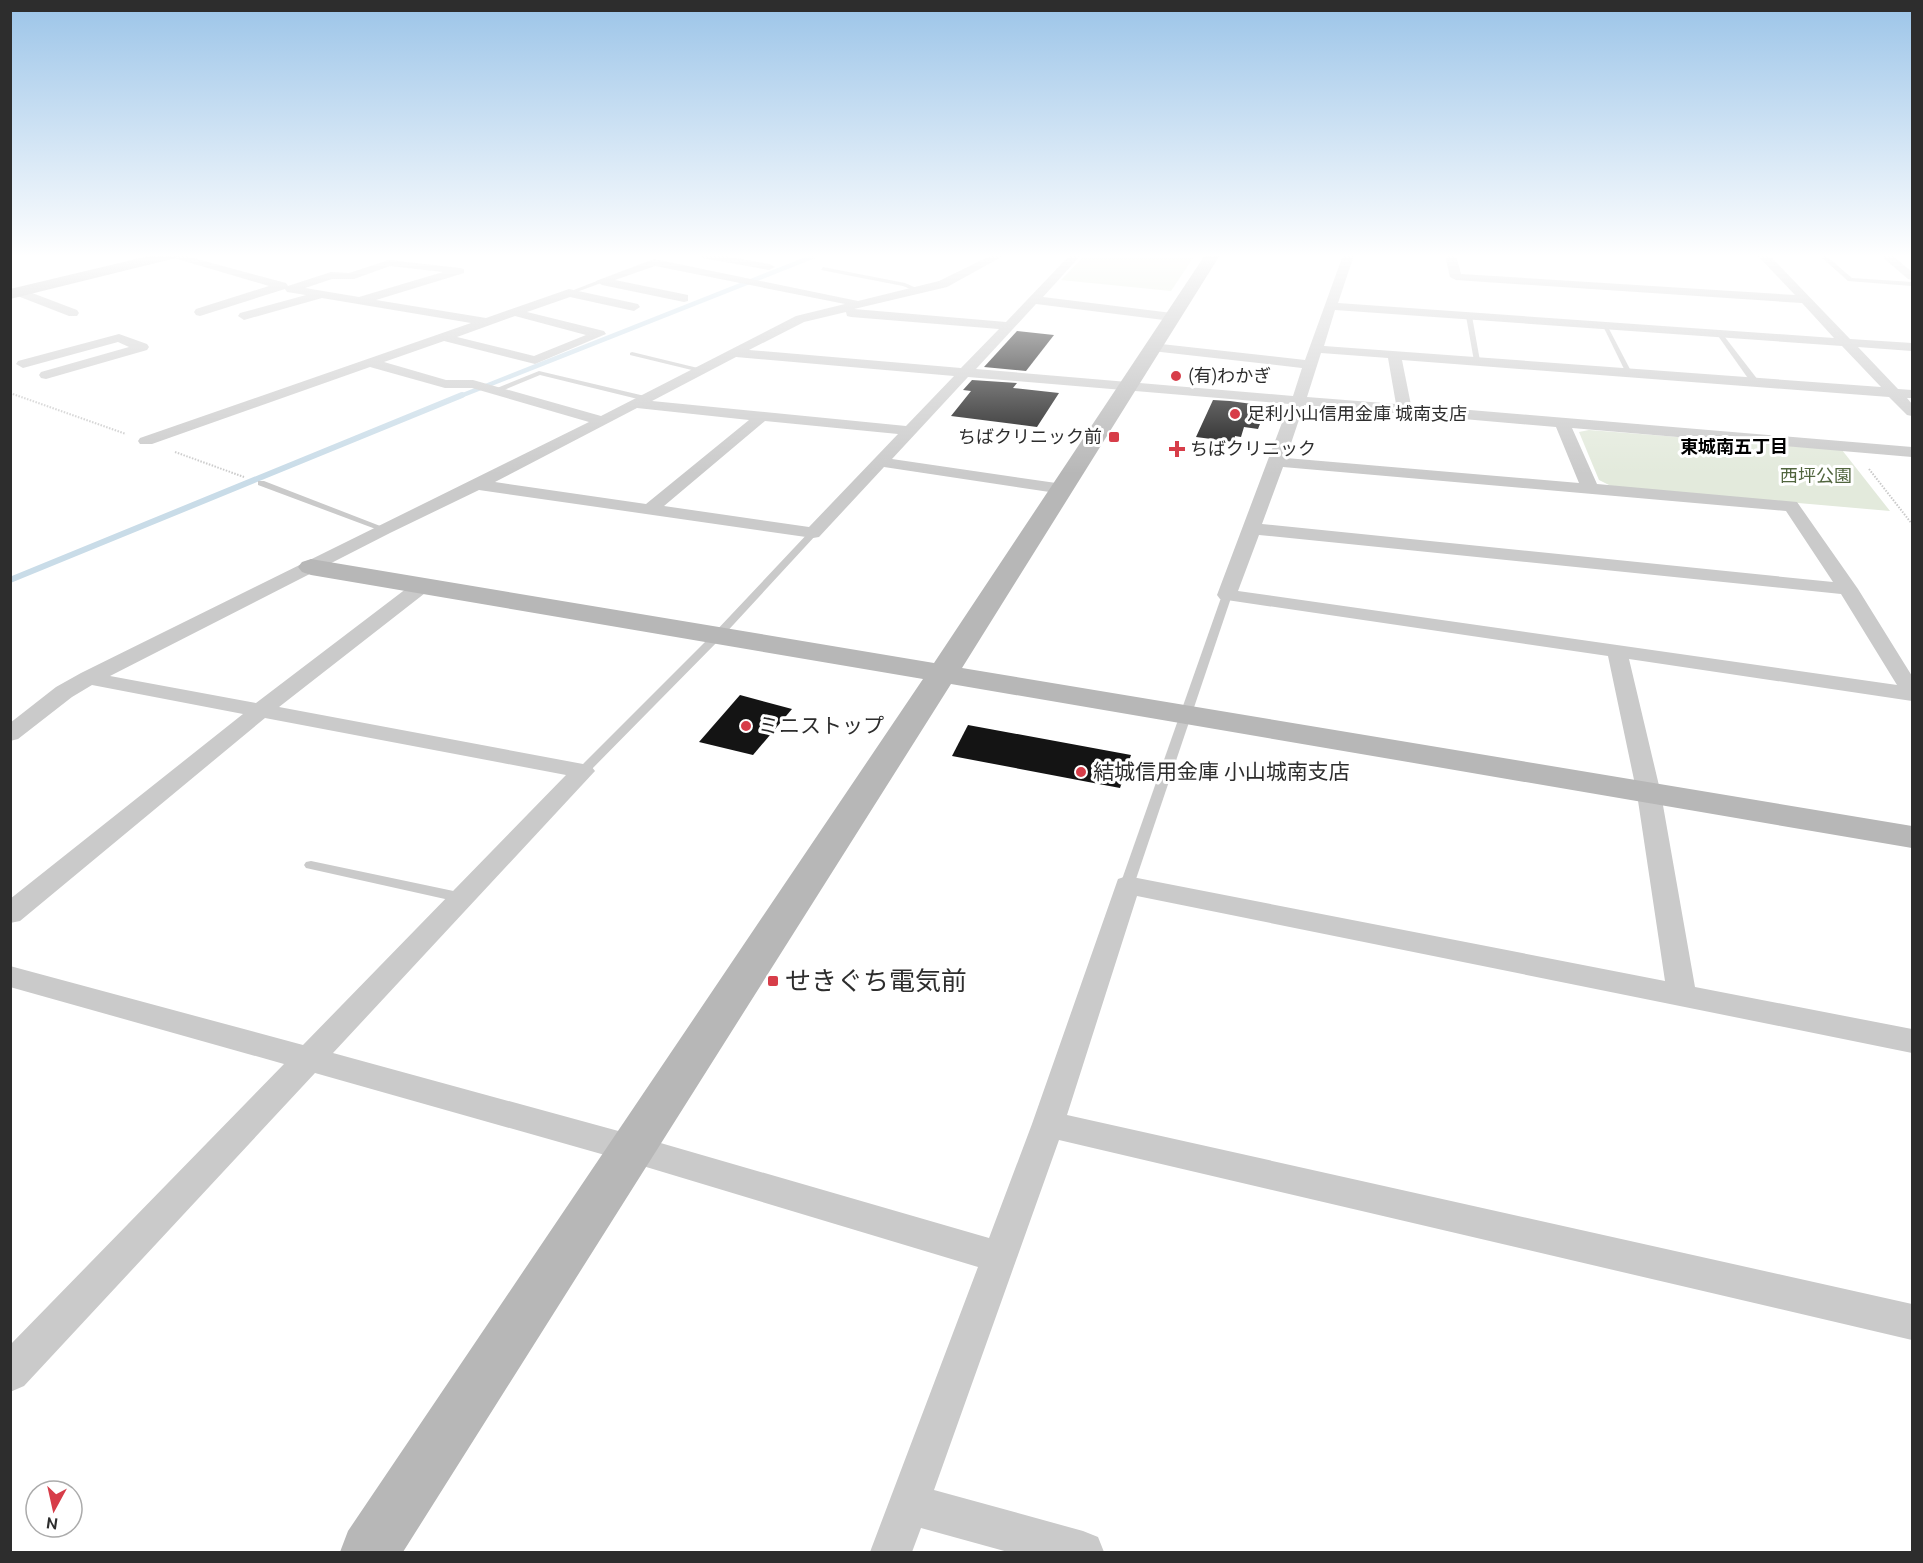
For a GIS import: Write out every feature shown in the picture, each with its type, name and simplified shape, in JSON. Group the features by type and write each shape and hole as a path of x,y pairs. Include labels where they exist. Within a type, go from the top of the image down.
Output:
{"street":[{"path":"146,441 471,328"},
{"path":"442,338 535,360 599,334 575,328"},
{"path":"12,730 64,692 89,678 384,529 477,485 782,328"},
{"path":"477,485 813,533 1008,328"},
{"path":"369,1552 1063,489 1162,328"},
{"path":"1323,328 1254,529 1227,595 1912,693"},
{"path":"1646,328 1912,347"},
{"path":"1835,328 1912,412"},
{"path":"17,361 119,338 142,347 46,375"},
{"path":"1152,347 1310,365"},
{"path":"1316,349 1912,394"},
{"path":"734,352 1912,452"},
{"path":"1394,355 1404,410"},
{"path":"17,361 62,382"},
{"path":"370,363 445,384 473,384 603,421"},
{"path":"641,402 760,417 910,431"},
{"path":"649,510 760,417"},
{"path":"1563,424 1590,488"},
{"path":"881,462 1063,489"},
{"path":"1277,462 1791,506 1848,589 1912,693"},
{"path":"1254,529 1848,589"},
{"path":"311,567 1912,837"},
{"path":"10,914 261,710 422,586"},
{"path":"1617,651 1649,794 1683,996"},
{"path":"89,678 583,771"},
{"path":"10,1373 583,771"},
{"path":"891,1552 1048,1124 1127,885 1912,1041"},
{"path":"10,976 633,1149 998,1257"},
{"path":"1048,1124 1912,1322"},
{"path":"909,1504 1083,1552"}],"lane":[{"path":"1471,328 1478,361"},
{"path":"1606,328 1629,373"},
{"path":"1719,333 1755,382"},
{"path":"632,354 700,370"},
{"path":"496,390 539,373 641,402"},
{"path":"261,483 384,529"},
{"path":"583,771 718,635 813,533"},
{"path":"1127,885 1227,595"},
{"path":"311,865 463,898"}],"path":[{"path":"1852,447 1912,524"}],"green space":[{"name":"西坪公園","path":"1589,430 1842,450 1890,511 1613,487 1599,480 1579,432"}],"building":[{"path":"1017,331 1054,335 1026,371 984,367"},
{"path":"972,380 1017,383 1013,388 1059,393 1037,427 951,416 971,391 963,390"},
{"name":"足利小山信用金庫 城南支店","path":"1213,400 1267,406 1258,429 1244,427 1241,437 1235,436 1234,442 1196,437"},
{"name":"ミニストップ","path":"740,695 792,709 753,755 699,742"},
{"name":"結城信用金庫 小山城南支店","path":"968,725 1131,755 1120,788 952,756"}],"waterway":[{"path":"458,397 633,328"},
{"path":"10,580 462,395"}],"place":[{"name":"(有)わかぎ","path":"1176,376"},
{"name":"足利小山信用金庫 城南支店","path":"1235,414"},
{"name":"ちばクリニック前","path":"1114,437"},
{"name":"ちばクリニック","path":"1177,449"},
{"name":"ミニストップ","path":"746,726"},
{"name":"結城信用金庫 小山城南支店","path":"1081,772"},
{"name":"せきぐち電気前","path":"773,981"}],"district":[{"name":"東城南五丁目","path":"1734,447"}]}
